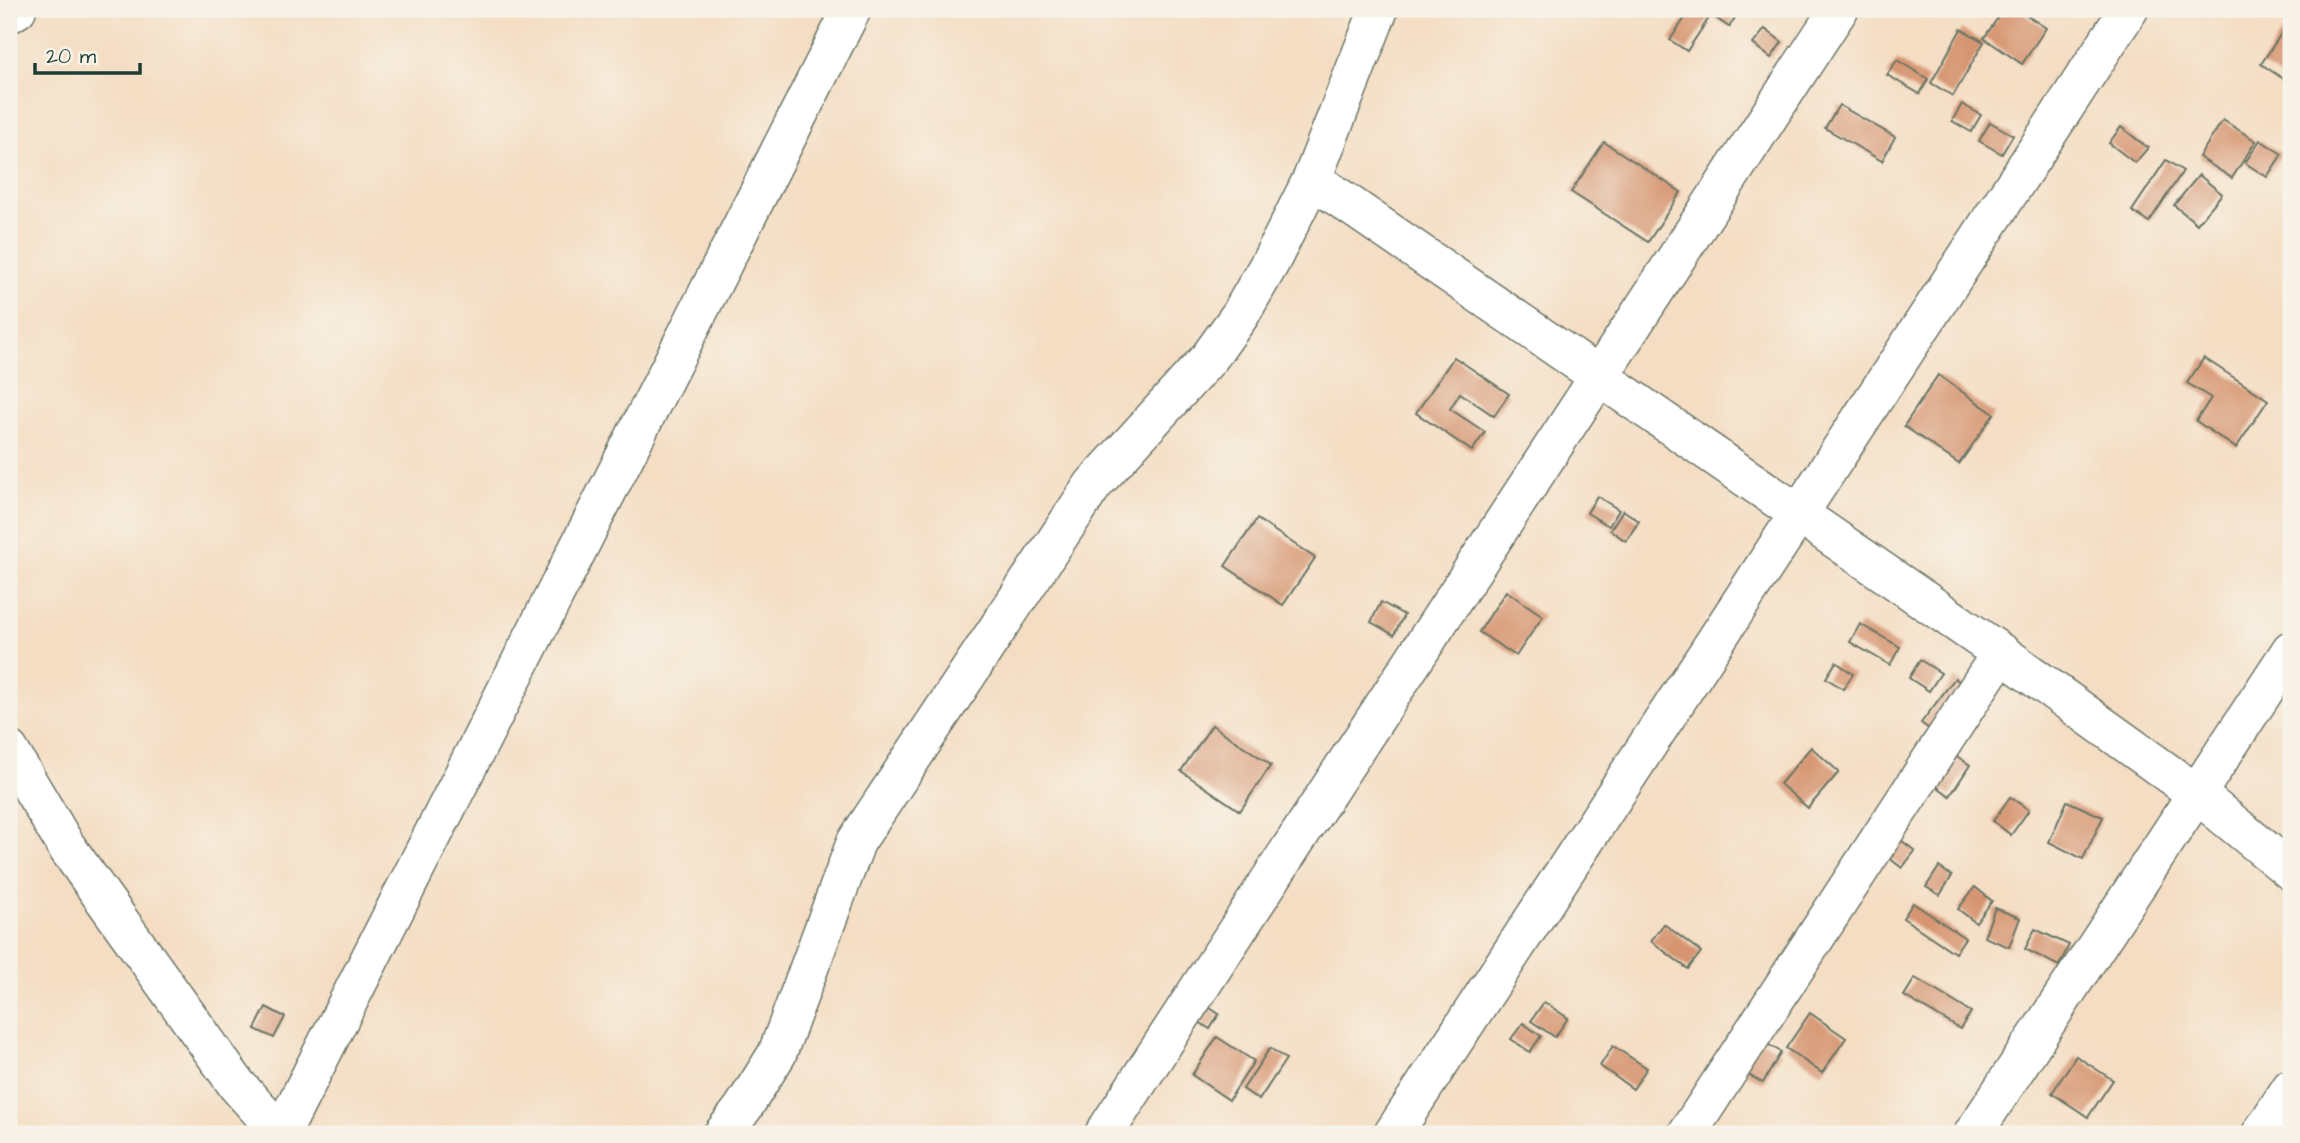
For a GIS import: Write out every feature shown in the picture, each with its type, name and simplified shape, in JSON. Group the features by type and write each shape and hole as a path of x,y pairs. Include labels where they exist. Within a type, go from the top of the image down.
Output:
{"street":[{"path":"9,13 17,9"},
{"path":"9,750 66,846 237,1085 281,1134 852,9"},
{"path":"723,1134 777,1054 856,842 1093,485 1209,358 1240,315 1271,261 1312,179 1379,9"},
{"path":"1104,1134 1839,9"},
{"path":"1394,1134 2129,9"},
{"path":"1312,179 2001,653 2197,794 2291,871"},
{"path":"1973,1134 2291,650"},
{"path":"1687,1134 2001,653"},
{"path":"2261,1134 2291,1088"}],"building":[{"path":"1691,9 1740,10 1729,27 1711,15 1687,51 1670,40"},
{"path":"2004,9 2017,9 2046,28 2022,64 1984,38"},
{"path":"2287,25 2291,28 2291,84 2261,64"},
{"path":"1765,29 1782,42 1771,58 1753,44"},
{"path":"1961,29 1984,42 1953,96 1931,83"},
{"path":"1897,60 1928,79 1920,94 1887,75"},
{"path":"1962,104 1981,115 1971,132 1952,121"},
{"path":"1839,105 1895,137 1882,161 1825,128"},
{"path":"2223,120 2256,141 2232,178 2199,157"},
{"path":"1990,122 2013,135 2002,154 1979,141"},
{"path":"2121,127 2148,148 2135,163 2109,143"},
{"path":"2260,140 2282,154 2267,177 2245,163"},
{"path":"1604,142 1681,192 1648,242 1571,192"},
{"path":"2166,160 2183,171 2149,222 2132,211"},
{"path":"2199,175 2222,194 2197,224 2174,205"},
{"path":"1454,357 1509,394 1494,416 1460,393 1450,409 1485,432 1472,451 1416,413"},
{"path":"2204,358 2268,400 2236,448 2196,421 2211,398 2187,383"},
{"path":"1938,375 1994,414 1959,464 1904,426"},
{"path":"1597,496 1619,510 1609,526 1587,513"},
{"path":"1623,510 1639,521 1626,541 1610,530"},
{"path":"1257,519 1315,558 1283,605 1225,566"},
{"path":"1506,591 1543,616 1516,656 1479,632"},
{"path":"1381,602 1404,615 1394,635 1371,622"},
{"path":"1860,624 1900,647 1890,665 1850,642"},
{"path":"1920,660 1941,673 1929,691 1909,678"},
{"path":"1836,662 1853,674 1843,689 1826,678"},
{"path":"1955,678 1966,687 1932,731 1921,723"},
{"path":"1212,725 1271,765 1240,811 1181,771"},
{"path":"1811,747 1839,772 1808,808 1780,784"},
{"path":"1952,753 1970,765 1950,796 1932,783"},
{"path":"2010,797 2029,810 2011,835 1993,821"},
{"path":"2067,801 2103,817 2083,859 2049,842"},
{"path":"1897,837 1915,851 1902,868 1884,854"},
{"path":"1939,867 1952,876 1940,895 1926,887"},
{"path":"1975,887 1992,901 1976,923 1958,909"},
{"path":"1913,903 1965,938 1955,953 1903,918"},
{"path":"1995,908 2020,918 2009,947 1984,937"},
{"path":"1664,924 1701,952 1688,969 1651,941"},
{"path":"2035,929 2069,945 2059,966 2025,949"},
{"path":"1915,978 1971,1012 1960,1029 1904,996"},
{"path":"1201,1002 1219,1014 1210,1029 1191,1017"},
{"path":"1544,1002 1568,1018 1555,1037 1531,1021"},
{"path":"266,1007 285,1017 274,1038 255,1029"},
{"path":"1810,1013 1846,1038 1822,1073 1786,1048"},
{"path":"1523,1023 1541,1036 1530,1052 1511,1039"},
{"path":"1217,1037 1254,1061 1229,1100 1192,1075"},
{"path":"1757,1038 1781,1052 1763,1083 1738,1069"},
{"path":"1613,1046 1647,1068 1633,1089 1600,1066"},
{"path":"1270,1048 1286,1059 1259,1100 1243,1089"},
{"path":"2076,1056 2113,1080 2088,1117 2052,1093"}]}
